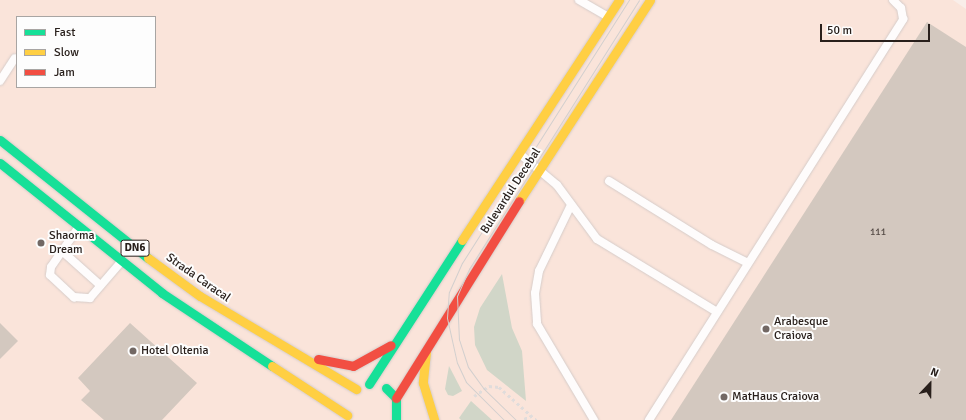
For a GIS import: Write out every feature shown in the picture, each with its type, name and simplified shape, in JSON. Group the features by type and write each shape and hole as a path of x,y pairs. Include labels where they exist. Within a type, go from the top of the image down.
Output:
{"main road":[{"name":"Bulevardul Decebal","path":"369,384 394,343 520,154 619,0"},
{"name":"Bulevardul Decebal","path":"396,398 428,342 650,0"},
{"name":"Strada Caracal","path":"0,140 98,222 194,291 280,344 352,396"},
{"name":"DN6","path":"0,163 121,262 220,332 348,417 352,396"},
{"path":"428,342 423,383 425,400 434,420"},
{"path":"280,344 331,364 353,366 394,343"},
{"path":"352,396 369,384 385,387 396,398 400,418"}],"lane":[{"path":"580,0 608,17"},
{"path":"649,420 903,19 901,8 892,0"},
{"path":"0,81 16,58"},
{"path":"520,154 540,168 597,239 717,312"},
{"path":"609,181 712,245 748,262"},
{"path":"571,205 539,271 535,293 537,324 594,420"},
{"path":"78,228 52,267 50,275 54,281 81,299 90,298 121,262"},
{"path":"62,252 100,285"}],"path":[{"path":"474,396 489,386 499,387 536,420"},
{"path":"524,419 531,416"}],"shaded area":[{"path":"0,0 953,0 966,9 966,420 0,420"},
{"path":"502,274 512,328 522,351 526,401 487,370 475,345 474,327 480,308"},
{"path":"449,366 462,391 453,396 448,395 445,389"},
{"path":"471,401 492,420 461,420 459,418"}],"building":[{"path":"927,22 966,47 966,420 671,420"},
{"path":"0,323 18,341 0,359"},
{"name":"Hotel Oltenia","path":"130,323 197,383 162,420 104,420 81,400 90,391 78,378"}],"tram line":[{"path":"504,420 466,382 457,363 447,318 449,292 462,263 629,0"},
{"path":"516,420 484,389 468,367 459,340 457,296 469,269 639,0"}],"traffic: fast":[{"path":"0,140 148,258"},
{"path":"0,163 162,293 272,366"},
{"path":"369,384 462,240"},
{"path":"386,388 396,398 396,420"}],"traffic: slow":[{"path":"462,240 619,0"},
{"path":"519,201 650,0"},
{"path":"148,258 200,296 356,389"},
{"path":"426,352 423,383 434,420"},
{"path":"272,366 347,415"}],"traffic: jam":[{"path":"396,398 519,201"},
{"path":"318,359 353,366 391,345"}],"place":[{"name":"Shaorma Dream","path":"41,243"},
{"name":"Arabesque Craiova","path":"766,329"},
{"name":"Hotel Oltenia","path":"133,351"},
{"name":"MatHaus Craiova","path":"724,397"}]}
